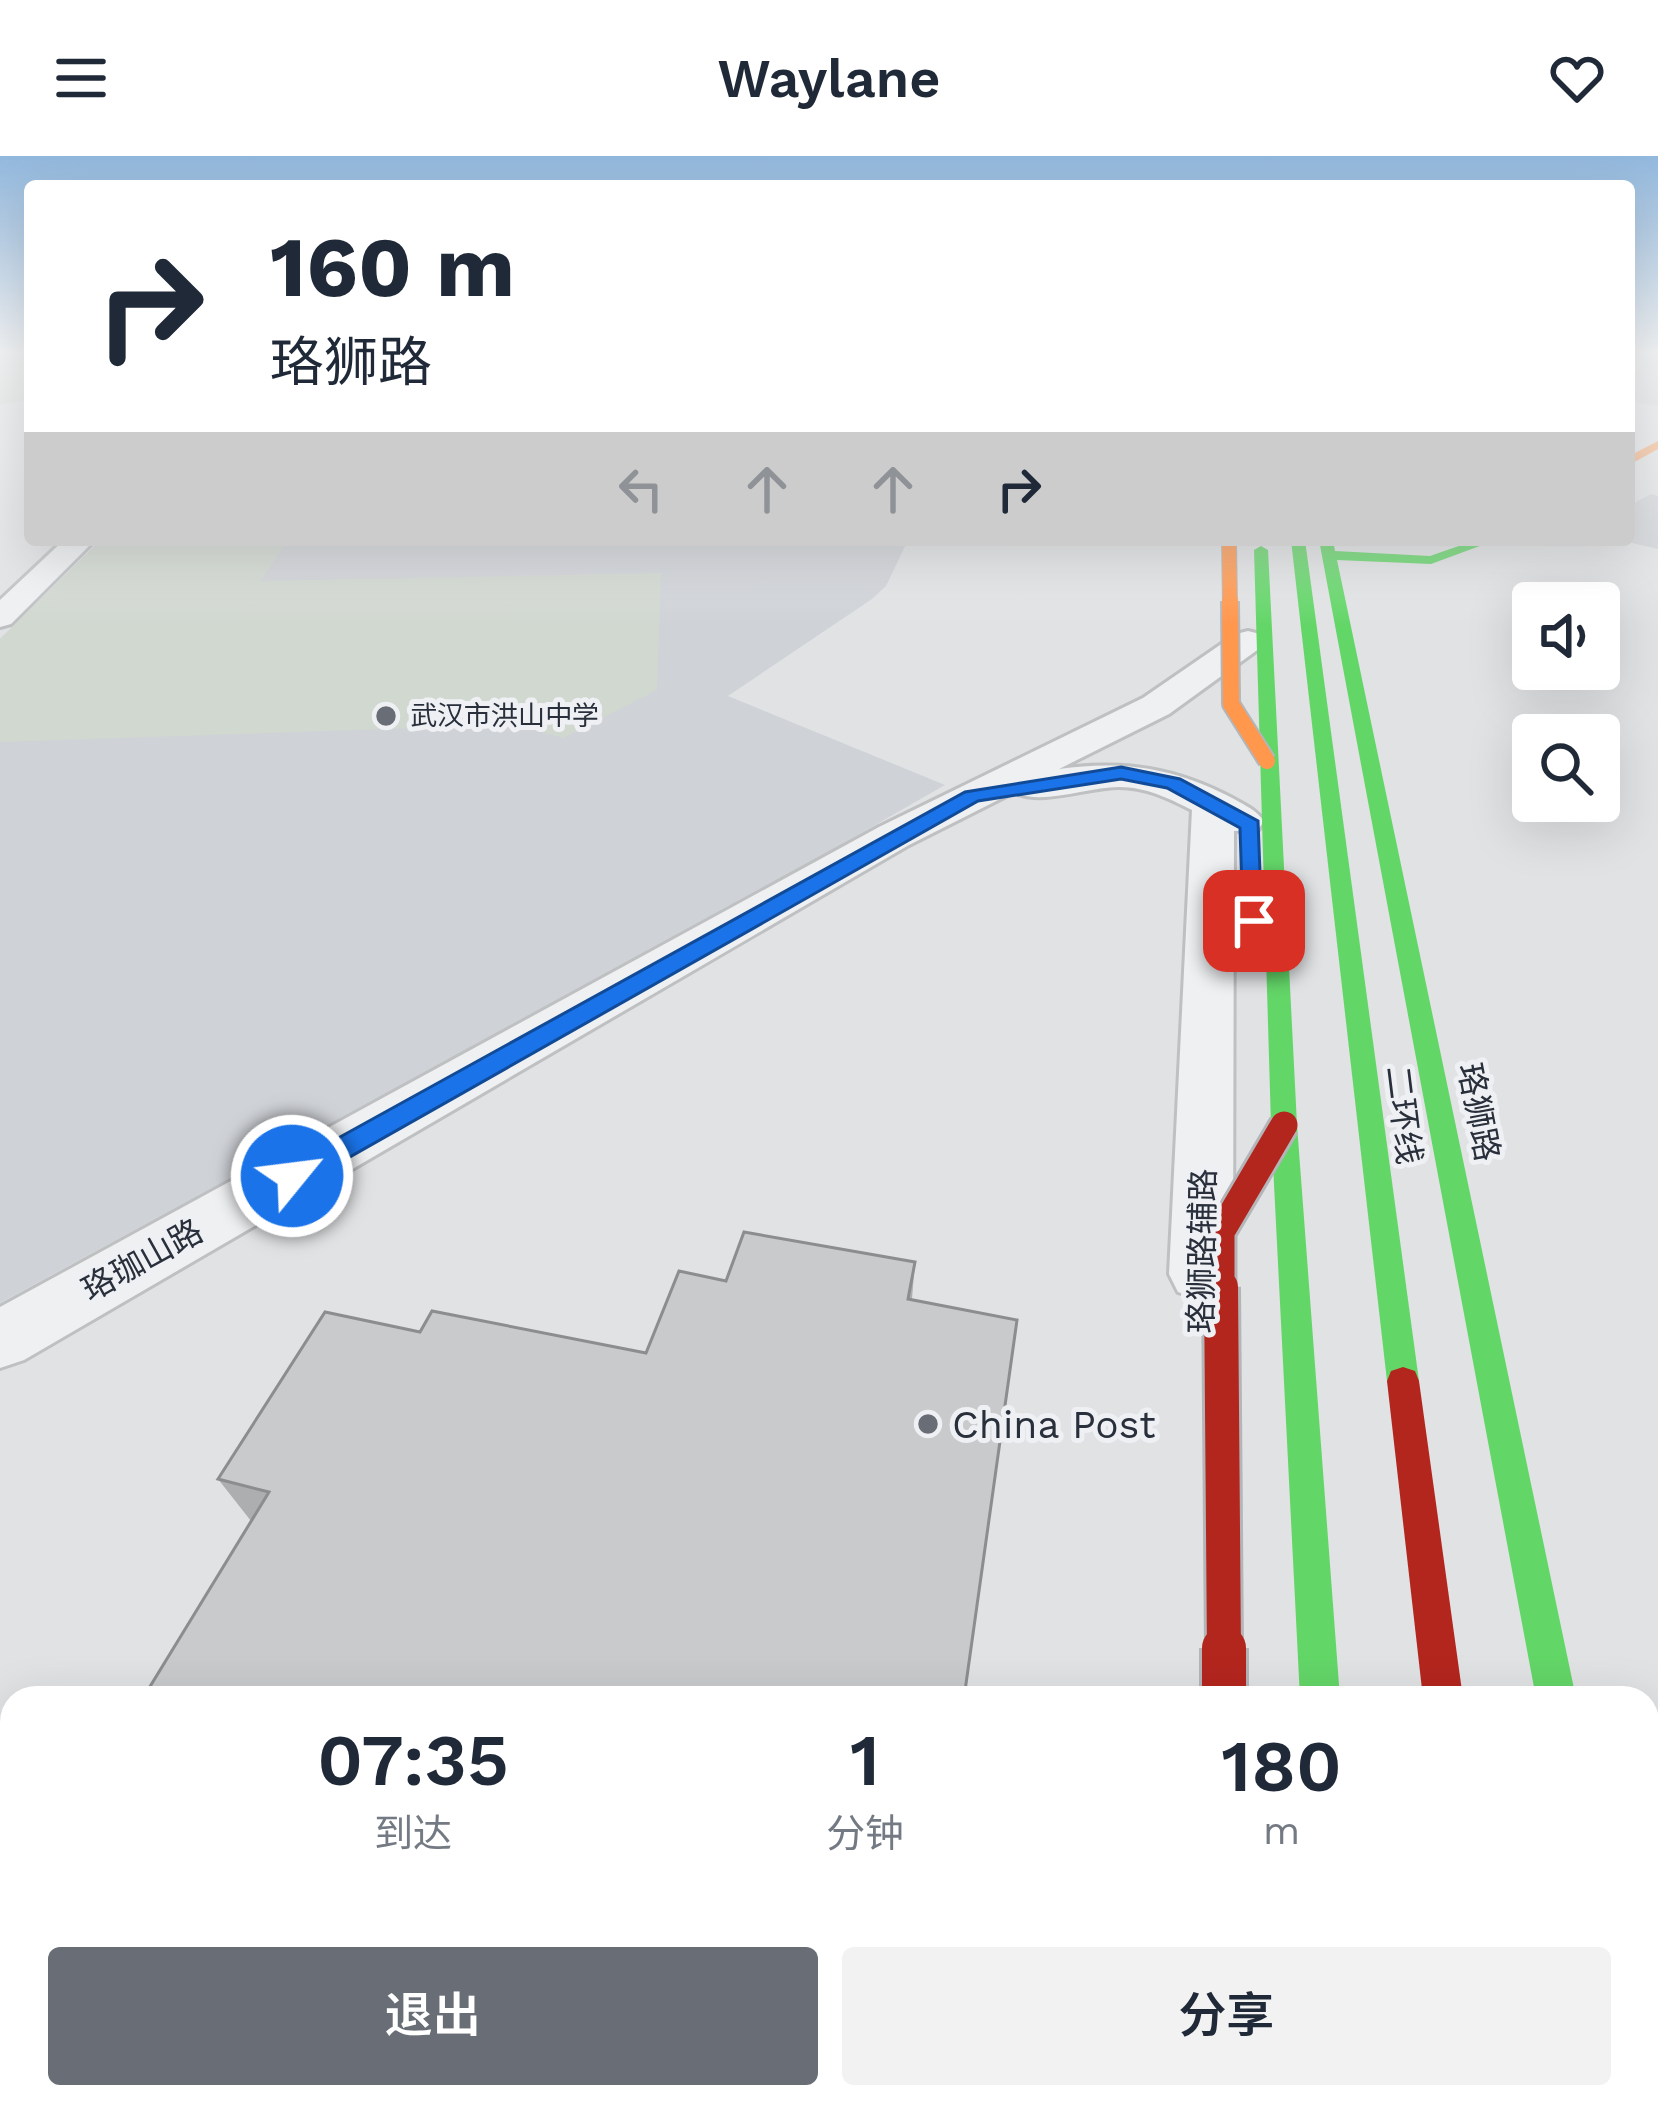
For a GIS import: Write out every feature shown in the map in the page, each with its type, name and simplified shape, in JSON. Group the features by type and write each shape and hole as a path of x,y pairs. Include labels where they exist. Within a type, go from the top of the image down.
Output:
{"main road":[{"path":"1229,546 1231,704 1267,761"},
{"path":"1247,546 1248,641 1232,815 1277,1463"},
{"path":"1261,546 1284,1125 1319,1686"},
{"name":"二环线","path":"1299,546 1441,1686"},
{"path":"1332,546 1431,561 1463,555 1479,546"},
{"name":"珞狮路","path":"1332,546 1554,1686"},
{"path":"1224,1686 1221,1232 1284,1125"}],"street":[{"path":"0,617 75,546"},
{"path":"972,796 1156,706 1248,641"},
{"name":"珞珈山路","path":"0,1340 972,796 1130,773 1166,780 1232,815"},
{"name":"珞狮路辅路","path":"1192,1686 1232,815"}],"shaded area":[{"path":"1651,494 1658,496 1658,549 1635,544 1635,503"},
{"path":"95,546 905,546 886,586 872,599 728,696 945,785 0,1303 0,639"},
{"path":"95,546 284,546 261,581 661,573 657,690 563,738 522,727 476,726 0,742 0,639"}],"building":[{"path":"744,1232 915,1262 908,1299 1017,1320 966,1686 150,1686 269,1492 218,1479 325,1312 420,1332 432,1311 646,1353 679,1271 726,1281"}],"traffic: fast":[{"path":"1299,546 1403,1381"},
{"path":"1327,546 1554,1686"},
{"path":"1330,555 1431,560 1472,546"},
{"path":"1261,550 1284,1125 1319,1686"}],"traffic: slow":[{"path":"1635,457 1658,444"},
{"path":"1229,546 1231,704 1267,761"}],"traffic: jam":[{"path":"1224,1686 1221,1232 1284,1125"},
{"path":"1403,1381 1441,1686"}],"place":[{"name":"武汉市洪山中学","path":"386,716"},
{"name":"China Post","path":"928,1424"}],"route":[{"path":"292,1176 972,796 1121,773 1173,783 1250,825 1254,921"}]}
